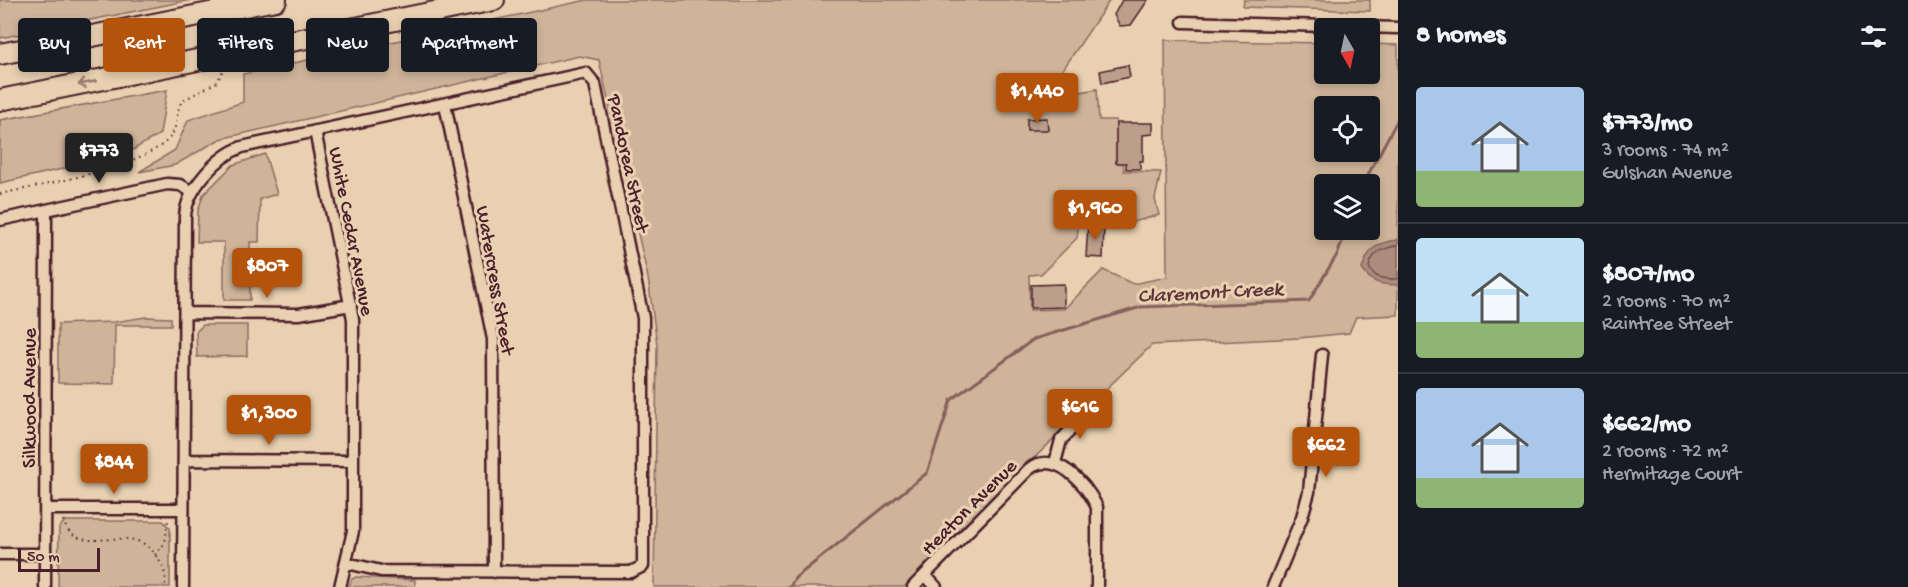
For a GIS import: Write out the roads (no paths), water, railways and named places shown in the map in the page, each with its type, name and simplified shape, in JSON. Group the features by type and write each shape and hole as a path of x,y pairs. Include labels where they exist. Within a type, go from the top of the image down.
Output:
{"highway":[{"path":"185,18 276,0"},
{"path":"185,64 494,0"},
{"path":"0,54 103,34"},
{"path":"0,100 143,72"}],"street":[{"path":"1184,22 1398,28"},
{"name":"Pandorea Street","path":"183,587 185,211 192,191 225,156 236,149 586,73 591,76 644,318 643,566 631,572 381,572 347,562"},
{"name":"Watercress Street","path":"445,104 493,339 494,572"},
{"name":"White Cedar Avenue","path":"315,131 351,305 353,537 340,587"},
{"path":"0,220 167,184 180,184 192,191"},
{"name":"Silkwood Avenue","path":"45,587 46,210"},
{"path":"184,313 299,314 351,305"},
{"path":"1273,587 1302,517 1309,492 1322,355"},
{"path":"1092,408 1061,440 1055,463 1063,466 1092,495 1097,507 1097,587"},
{"path":"184,460 353,461"},
{"name":"Heaton Avenue","path":"913,587 1029,470 1036,464 1055,463"},
{"path":"45,509 183,509"},
{"path":"0,554 45,554"},
{"path":"925,575 936,587"}],"water":[{"path":"1398,240 1398,285 1373,281 1362,269 1367,256 1379,245"}],"waterway":[{"name":"Claremont Creek","path":"1368,174 1398,119"},
{"name":"Claremont Creek","path":"790,587 795,578 927,473 951,400 1034,339 1141,307 1309,301 1338,253 1343,240"}]}
